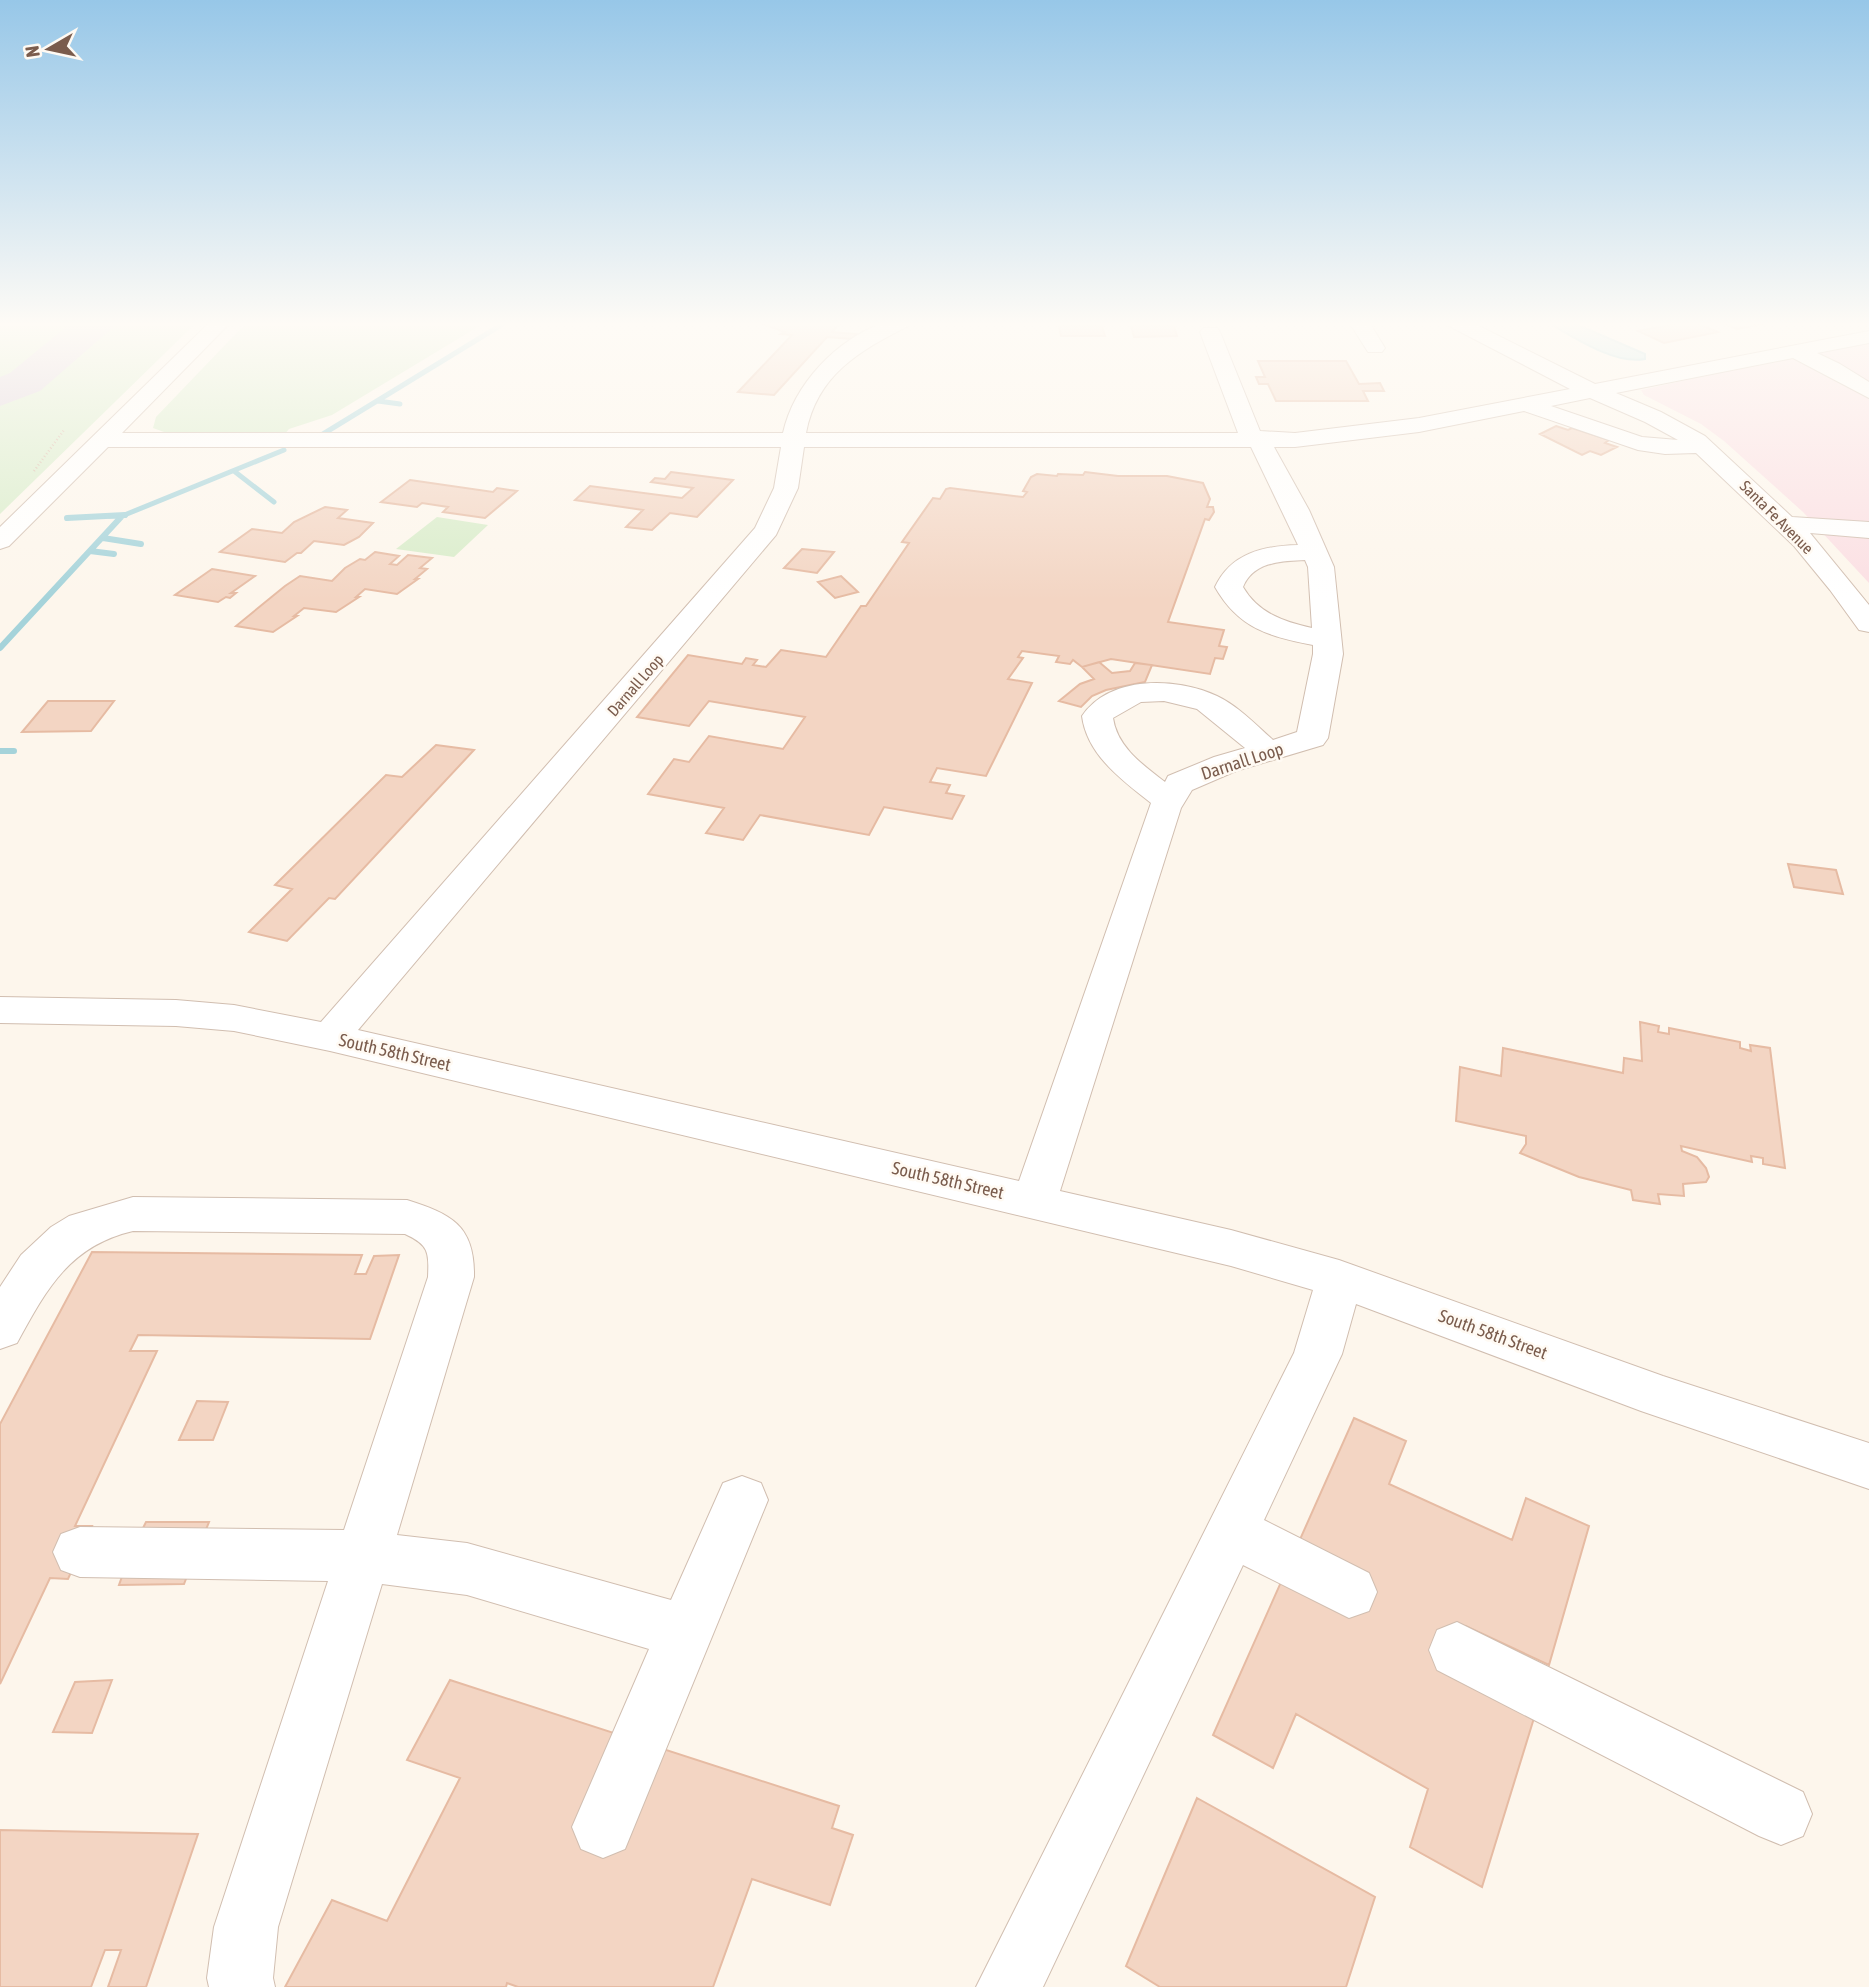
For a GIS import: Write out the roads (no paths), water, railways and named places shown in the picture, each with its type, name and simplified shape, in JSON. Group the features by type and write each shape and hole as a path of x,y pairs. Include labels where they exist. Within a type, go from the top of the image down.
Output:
{"street":[{"path":"0,541 126,415"},
{"name":"Darnall Loop","path":"330,1037 766,530 786,488 793,441 801,415"},
{"name":"Darnall Loop","path":"1035,1200 1168,801 1180,783 1225,764 1312,738 1327,647 1321,567 1296,510 1259,440 1250,435 1242,415"},
{"path":"101,440 1259,440 1378,432 1467,415"},
{"path":"1555,415 1638,443 1665,447 1703,446"},
{"name":"Santa Fe Avenue","path":"1647,415 1703,446 1786,524 1840,584 1869,624"},
{"path":"1786,524 1869,530"},
{"path":"1315,552 1265,556 1245,565 1230,581 1229,587 1246,611 1269,625 1327,647"},
{"path":"1168,801 1125,764 1105,743 1097,729 1097,716 1121,697 1144,692 1189,696 1209,704 1267,751"},
{"name":"South 58th Street","path":"0,1010 176,1013 234,1018 330,1037 1035,1200 1231,1248 1339,1279 1659,1396 1869,1466"},
{"path":"0,1329 32,1272 52,1250 76,1232 106,1218 133,1214 407,1217 430,1225 444,1237 452,1254 451,1277 246,1927 240,1978 242,1987"},
{"path":"1009,1987 1318,1354 1339,1279"},
{"path":"603,1827 742,1500"},
{"path":"1231,1531 1349,1592"},
{"path":"80,1552 363,1556 467,1569 685,1632"},
{"path":"1457,1650 1781,1814"}],"waterway":[{"path":"323,434 354,415"},
{"path":"124,515 284,450"},
{"path":"234,471 274,502"},
{"path":"67,518 124,515"},
{"path":"109,516 122,516"},
{"path":"0,648 122,516"},
{"path":"103,538 141,544"},
{"path":"90,551 114,554"},
{"path":"0,751 14,751"}]}
